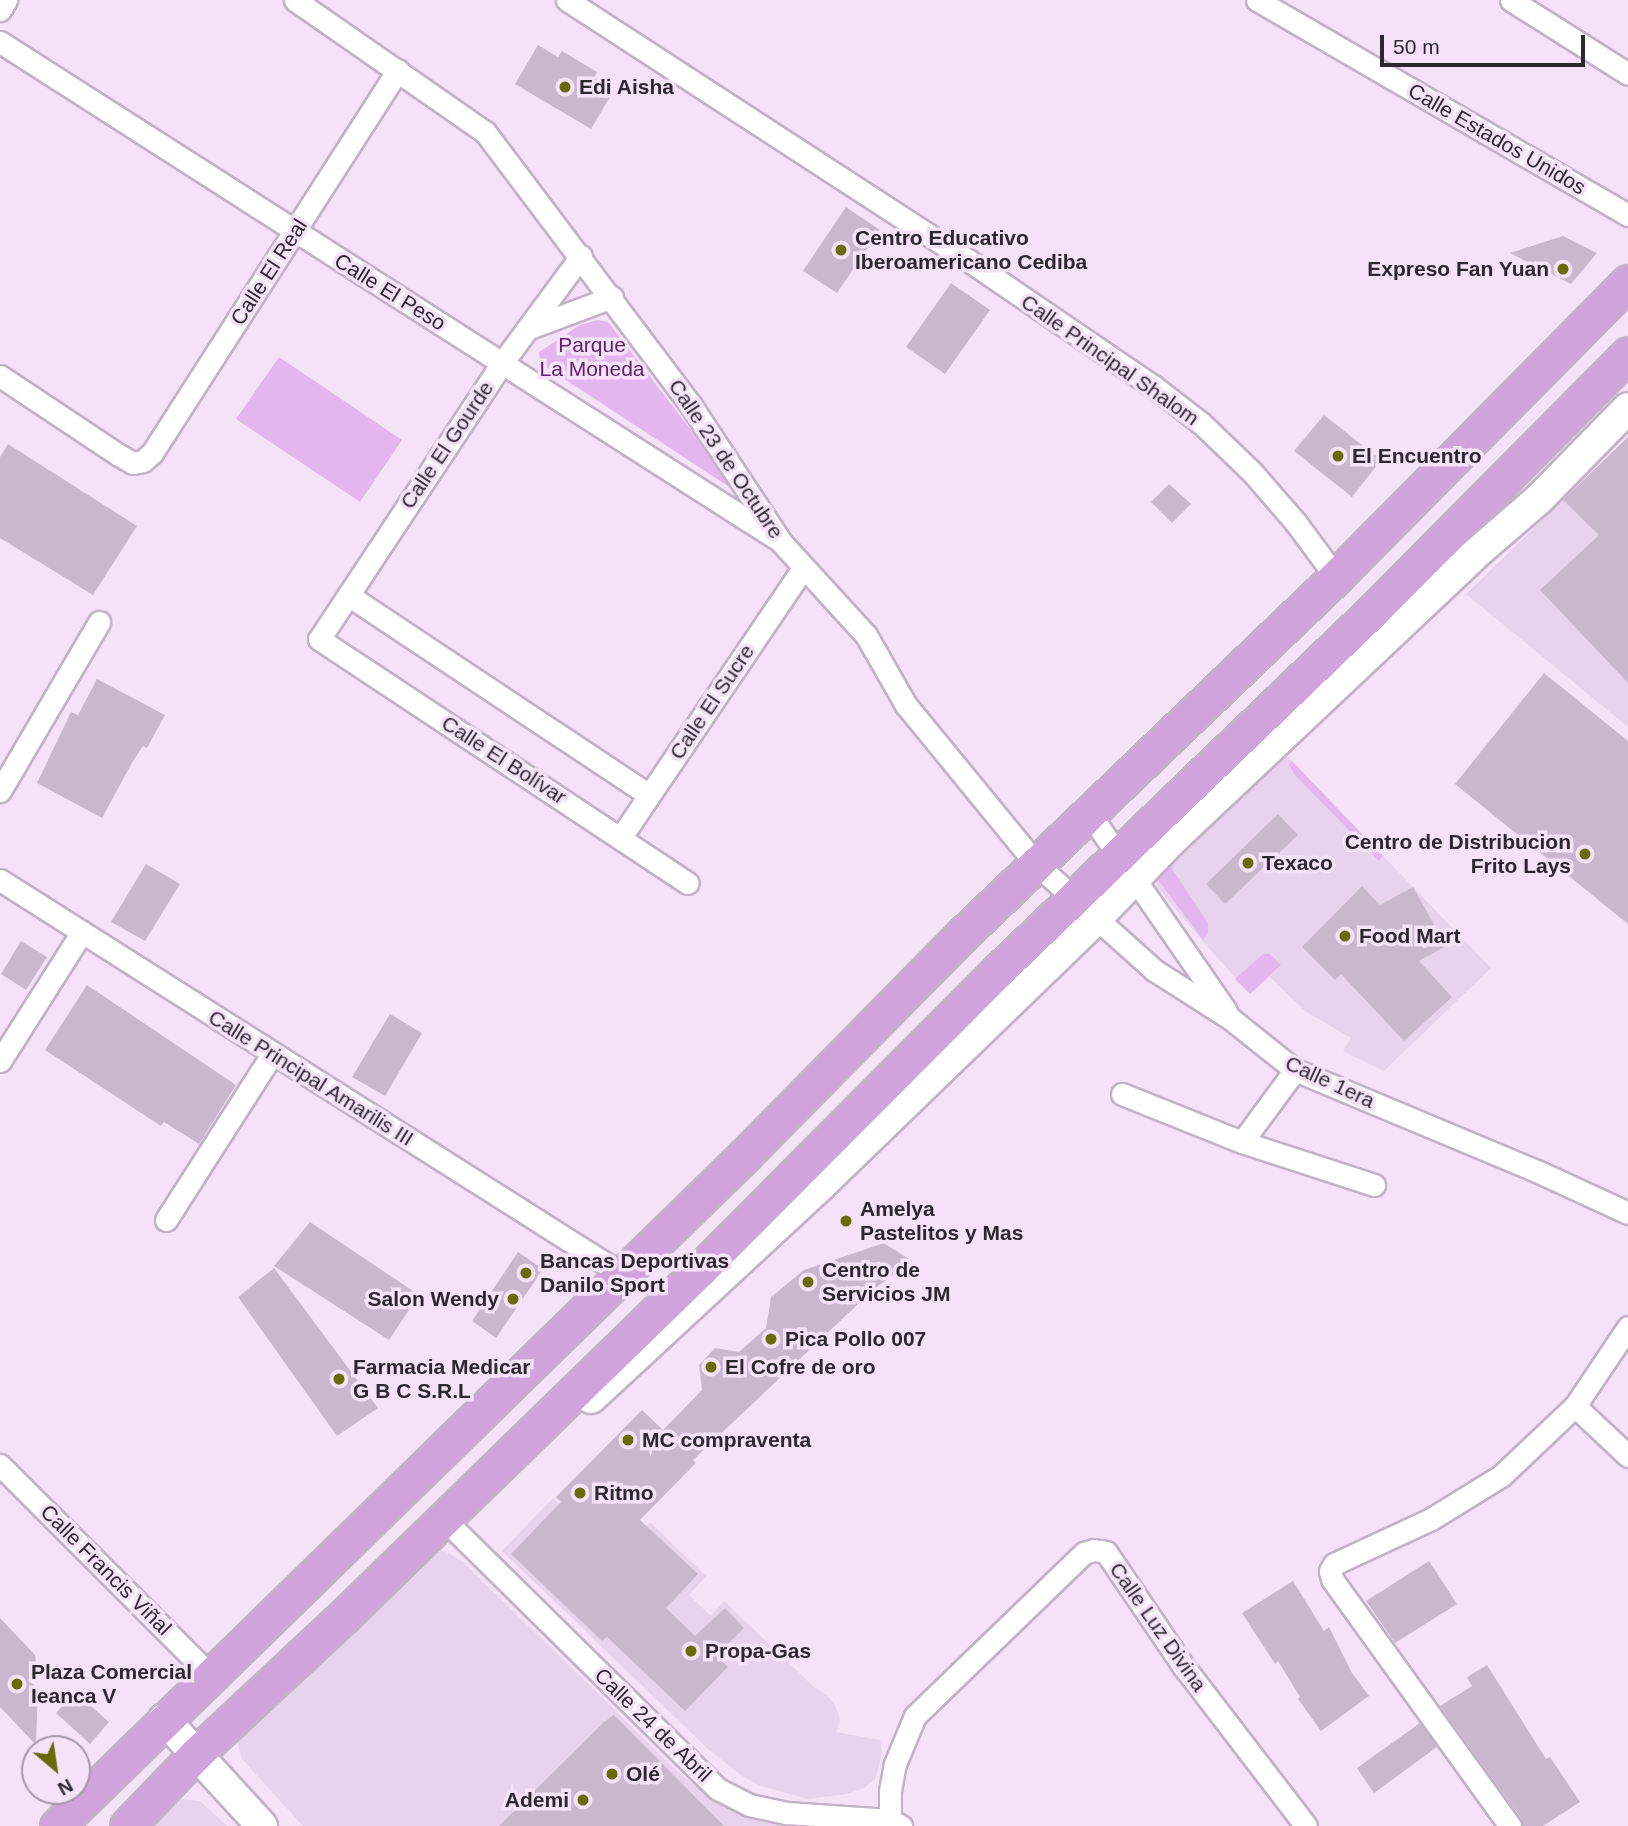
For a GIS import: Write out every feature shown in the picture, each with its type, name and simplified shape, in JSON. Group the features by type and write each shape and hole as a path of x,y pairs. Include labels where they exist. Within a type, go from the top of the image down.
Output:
{"main road":[{"path":"57,1826 622,1274 1036,864 1336,577 1628,282"},
{"path":"127,1826 201,1760 343,1617 701,1269 1085,908 1628,354"}],"street":[{"path":"0,10 6,0"},
{"name":"Calle 23 de Octubre","path":"295,0 485,132 612,297 690,404 781,541 866,635 906,705 1036,864"},
{"name":"Calle Principal Shalom","path":"567,0 957,253 1153,386 1201,423 1252,472 1296,523 1336,577"},
{"name":"Calle Estados Unidos","path":"1257,0 1628,215"},
{"path":"1511,0 1628,74"},
{"name":"Calle El Peso","path":"0,42 781,541"},
{"name":"Calle El Real","path":"0,376 133,463 143,461 152,453 398,70"},
{"name":"Calle El Gourde","path":"319,639 502,363 581,256"},
{"path":"527,329 612,297"},
{"path":"1127,866 1539,499 1628,408"},
{"name":"Calle El Sucre","path":"621,837 803,568"},
{"path":"348,595 649,795"},
{"path":"0,791 99,622"},
{"name":"Calle El Bolívar","path":"319,639 687,883"},
{"path":"1089,813 1231,1019"},
{"name":"Calle 1era","path":"1036,864 1154,970 1231,1019 1295,1070 1539,1172 1628,1213"},
{"name":"Calle Principal Amarilis III","path":"0,880 622,1274"},
{"path":"148,1826 201,1760 821,1185 1085,908"},
{"path":"0,1061 82,932"},
{"path":"166,1220 272,1054"},
{"path":"1242,1142 1295,1070"},
{"path":"1122,1094 1242,1142 1374,1185"},
{"path":"1510,1826 1332,1579 1330,1571 1334,1564 1431,1519 1501,1476 1575,1406 1628,1327"},
{"path":"1575,1406 1628,1456"},
{"name":"Calle Francis Viñal","path":"0,1465 211,1676"},
{"name":"Calle 24 de Abril","path":"453,1528 718,1789 750,1805 787,1813 895,1823"},
{"name":"Calle Luz Divina","path":"895,1823 890,1791 895,1764 915,1716 1084,1553 1094,1550 1106,1552 1184,1667 1306,1826"},
{"path":"164,1719 262,1826"}],"shaded area":[{"path":"1628,437 1628,727 1466,594"},
{"path":"1282,751 1491,968 1384,1071 1343,1051 1351,1038 1305,1011 1269,976 1250,994 1159,889 1156,881 1153,869"},
{"name":"Propa-Gas","path":"553,1498 617,1556 650,1522 706,1576 689,1595 711,1616 724,1601 814,1687 827,1695 836,1707 840,1720 836,1732 880,1740 882,1752 876,1778 864,1788 847,1794 808,1799 761,1786 742,1776 708,1749 502,1551"},
{"path":"436,1546 463,1562 678,1772 704,1793 735,1810 834,1826 303,1826 242,1759 237,1740 243,1722"},
{"path":"181,1799 200,1801 227,1826 137,1826 164,1805"}],"green space":[{"name":"Parque La Moneda","path":"598,320 608,322 740,494 540,363 539,352 580,325"},
{"path":"279,357 402,440 360,502 236,419"},
{"path":"1292,761 1383,856 1379,861 1294,774 1289,764"},
{"path":"1169,864 1208,923 1208,932 1203,940 1159,881 1157,876"},
{"path":"1263,954 1270,954 1281,965 1250,994 1235,979"}],"building":[{"name":"Edi Aisha","path":"538,45 558,57 562,51 597,72 594,78 614,90 591,129 515,84"},
{"name":"Centro Educativo Iberoamericano Cediba","path":"846,207 880,230 837,293 803,271"},
{"name":"Expreso Fan Yuan","path":"1563,236 1597,253 1571,284 1510,253"},
{"path":"951,283 990,310 945,374 906,347"},
{"name":"El Encuentro","path":"1324,415 1381,460 1352,497 1294,451"},
{"path":"1628,437 1628,683 1540,590 1599,535 1563,500"},
{"path":"8,444 137,526 93,595 0,538 0,457"},
{"path":"1169,484 1191,504 1172,523 1151,502"},
{"name":"Centro de Distribucion Frito Lays","path":"1544,673 1628,741 1628,924 1455,784"},
{"path":"97,679 165,715 147,748 143,746 133,761 102,818 37,783 71,712 78,715"},
{"name":"Texaco","path":"1278,814 1298,835 1225,904 1206,884"},
{"path":"146,864 180,884 145,941 111,922"},
{"path":"1362,886 1380,905 1413,887 1446,946 1419,961 1452,997 1404,1041 1341,974 1335,980 1302,947"},
{"path":"21,941 47,957 26,990 1,974"},
{"path":"87,985 236,1085 199,1144 164,1122 161,1126 45,1050"},
{"path":"390,1014 422,1033 385,1096 352,1077"},
{"path":"310,1222 419,1295 389,1340 274,1266"},
{"path":"884,1243 912,1261 874,1289 693,1460 696,1463 640,1520 698,1574 666,1608 695,1636 725,1608 744,1628 716,1656 728,1667 685,1711 607,1637 602,1641 511,1554 561,1502 556,1497 642,1410 663,1430 702,1390 699,1365 715,1348 739,1352 766,1328 771,1297 804,1270"},
{"path":"518,1252 543,1269 496,1338 472,1321"},
{"path":"274,1268 378,1408 337,1436 238,1297"},
{"path":"1429,1561 1457,1604 1395,1643 1366,1601"},
{"path":"1293,1581 1324,1631 1329,1627 1352,1673 1369,1696 1321,1731 1298,1699 1300,1697 1278,1661 1275,1664 1242,1613"},
{"name":"Plaza Comercial Ieanca V","path":"0,1618 35,1655 37,1669 28,1680 38,1688 36,1735 27,1735 0,1707"},
{"path":"1487,1665 1546,1759 1550,1757 1580,1802 1543,1826 1523,1826 1521,1818 1440,1706 1472,1686 1467,1677"},
{"path":"75,1692 109,1722 91,1743 91,1735 80,1735 56,1713"},
{"name":"Olé","path":"614,1715 724,1826 499,1826 604,1722"},
{"path":"1420,1723 1437,1747 1374,1793 1357,1768"}],"place":[{"name":"Edi Aisha","path":"565,87"},
{"name":"Centro Educativo Iberoamericano Cediba","path":"841,250"},
{"name":"Expreso Fan Yuan","path":"1563,269"},
{"name":"El Encuentro","path":"1338,456"},
{"name":"Centro de Distribucion Frito Lays","path":"1585,854"},
{"name":"Texaco","path":"1248,863"},
{"name":"Food Mart","path":"1345,936"},
{"name":"Amelya Pastelitos y Mas","path":"846,1221"},
{"name":"Bancas Deportivas Danilo Sport","path":"526,1273"},
{"name":"Centro de Servicios JM","path":"808,1282"},
{"name":"Salon Wendy","path":"513,1299"},
{"name":"Pica Pollo 007","path":"771,1339"},
{"name":"El Cofre de oro","path":"711,1367"},
{"name":"Farmacia Medicar G B C S.R.L","path":"339,1379"},
{"name":"MC compraventa","path":"628,1440"},
{"name":"Ritmo","path":"580,1493"},
{"name":"Propa-Gas","path":"691,1651"},
{"name":"Plaza Comercial Ieanca V","path":"17,1684"},
{"name":"Olé","path":"612,1774"},
{"name":"Ademi","path":"583,1800"}]}
